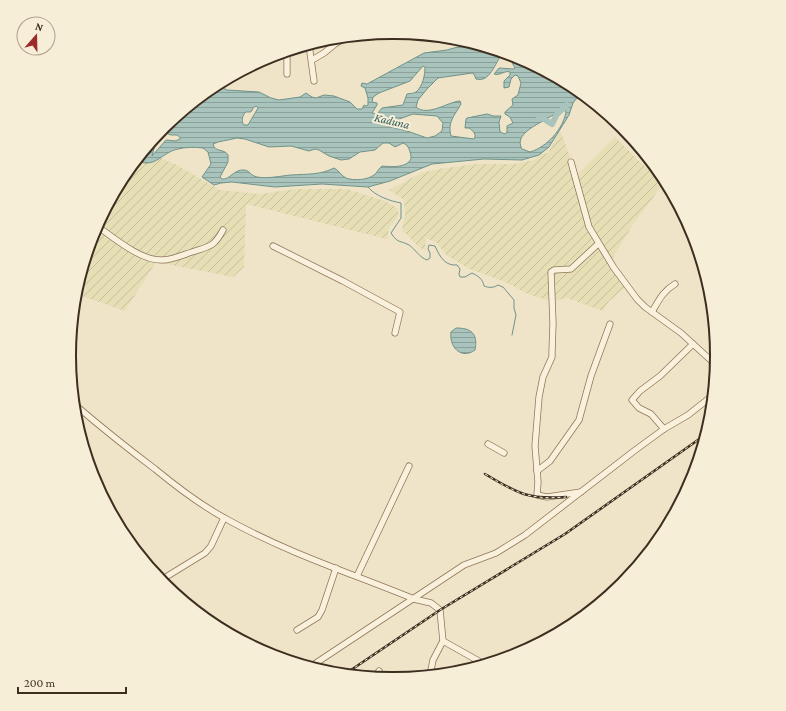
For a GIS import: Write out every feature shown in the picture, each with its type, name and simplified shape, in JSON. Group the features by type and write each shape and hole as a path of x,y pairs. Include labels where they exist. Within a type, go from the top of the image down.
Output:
{"street":[{"path":"312,60 334,45"},
{"path":"310,50 314,82"},
{"path":"287,57 287,74"},
{"path":"571,162 589,227 598,244 637,299 652,312 674,327 710,359"},
{"path":"103,230 141,255 161,260 208,247 217,241 223,230"},
{"path":"582,492 562,496 538,495 535,446 539,397 543,377 552,357 553,323 551,272 554,270 570,269 598,244"},
{"path":"273,246 343,281 400,312 395,333"},
{"path":"652,312 660,297 667,289 675,284"},
{"path":"537,471 550,461 579,420 591,376 610,324"},
{"path":"664,429 651,414 639,408 632,400 640,391 660,376 693,344"},
{"path":"317,662 464,565 496,553 524,536 664,429 688,415 706,401"},
{"path":"82,411 163,476 210,510 224,518 283,547 414,599 431,603 440,610 443,641 433,660 431,669"},
{"path":"488,444 504,453"},
{"path":"357,576 409,466"},
{"path":"167,577 205,553 211,546 224,518"},
{"path":"297,630 318,617 322,610 336,568"},
{"path":"443,641 477,660"}],"shaded area":[{"path":"560,130 577,175 615,137 646,168 647,167 661,187 632,226 612,259 628,285 609,301 603,311 567,298 552,301 530,295 505,282 468,268 446,255 437,243 426,238 425,250 420,248 402,230 405,215 404,200 389,190 421,173 438,169 476,164 515,164 534,160 542,154 548,153"},
{"path":"150,153 175,164 220,190 260,194 295,189 347,189 385,201 397,208 399,215 389,228 387,239 246,204 244,267 233,277 156,262 125,311 83,296 93,254 109,216 130,180"}],"water":[{"path":"460,46 500,58 492,71 485,78 476,79 472,73 438,78 418,100 416,107 421,110 432,110 460,101 461,104 451,123 451,136 474,139 475,134 473,131 469,128 465,128 466,119 487,114 501,116 499,122 500,132 505,134 507,132 507,126 513,123 505,112 513,105 512,99 518,95 521,83 518,76 515,75 511,79 509,87 504,88 504,81 510,75 510,72 494,74 499,68 515,68 512,62 551,81 578,98 573,103 569,115 549,147 539,155 522,160 484,159 432,164 390,181 368,187 322,184 275,187 232,182 214,185 202,177 211,164 208,152 203,148 190,147 178,149 153,162 142,163 154,148 152,156 166,140 176,141 181,138 177,135 168,134 200,104 223,88 227,90 259,92 279,100 300,97 306,93 316,98 324,95 334,96 350,102 357,109 362,109 364,105 368,105 368,98 365,88 361,86 362,83 367,84 424,53 447,50","holes":["423,66 425,67 422,84 415,93 407,94 403,105 382,108 377,114 372,113 377,105 377,103 372,102 373,97 379,93 410,81","256,106 258,108 248,125 244,125 242,120 244,115 246,112 251,112","562,110 565,110 566,112 562,125 548,142 530,152 522,149 520,144 521,139 528,130","413,114 437,116 443,123 442,131 435,136 427,138 387,126 388,123","237,138 245,139 269,147 291,146 309,151 315,149 341,160 349,159 360,152 375,150 383,143 389,143 395,147 403,143 407,146 411,154 411,159 406,164 394,167 382,166 371,177 360,180 346,178 334,168 319,173 265,178 255,176 246,170 241,170 225,179 222,179 220,177 228,162 228,155 214,147 213,144"]},
{"path":"456,328 466,329 473,333 476,340 475,350 465,354 461,353 454,347 451,332"}],"waterway":[{"name":"Kaduna","path":"539,116 552,124 557,114 567,105"},
{"path":"368,187 383,198 401,203 401,218 391,233 397,240 409,245 427,260 430,258 428,249 429,245 435,246 443,260 449,264 457,265 460,269 460,277 465,277 472,273 483,281 484,286 494,287 498,285 503,287 514,300 516,315 512,335"}],"railway":[{"path":"352,669 440,610 565,534 698,440"},
{"path":"485,474 523,494 553,498 566,497"}]}
